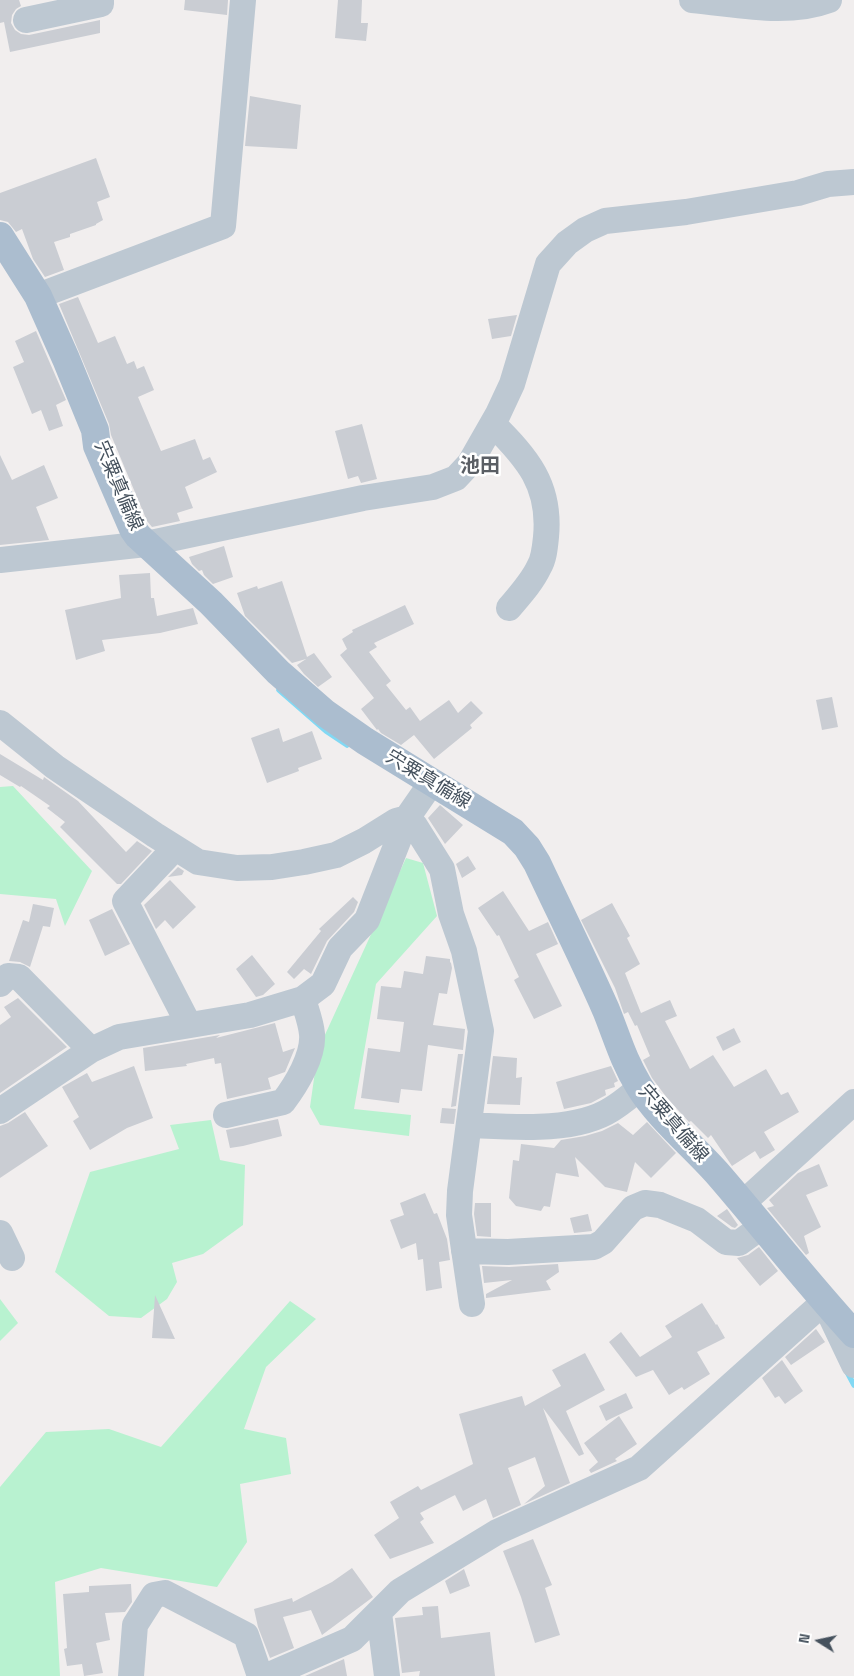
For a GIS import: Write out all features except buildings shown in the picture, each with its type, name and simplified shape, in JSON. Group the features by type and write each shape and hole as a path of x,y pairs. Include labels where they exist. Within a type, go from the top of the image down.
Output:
{"main road":[{"name":"宍粟真備線","path":"0,236 38,296 95,430 97,446 133,529 146,544 211,603 310,702 365,741 513,832 527,847 537,863 606,1011 624,1059 640,1088 654,1107 743,1203 757,1230 818,1307 854,1334"}],"street":[{"path":"26,20 101,4 101,0"},
{"path":"38,296 223,226 243,0"},
{"path":"692,0 784,9 812,6 829,0"},
{"path":"0,560 146,544 354,500 433,487 456,478 470,463 493,424 512,384 548,264 567,243 584,230 604,221 686,212 798,193 828,184 854,182"},
{"path":"493,424 518,450 536,475 544,496 548,524 540,565 532,580 510,608"},
{"path":"0,723 55,767 198,862 237,868 272,867 304,862 336,855 364,841 396,821 407,818"},
{"path":"0,1111 91,1050 119,1037 250,1015 303,999 323,984 340,948 367,920 407,818 432,782"},
{"path":"407,818 415,826 442,869 450,914 464,951 481,1031 458,1215 472,1304"},
{"path":"175,848 124,901 189,1025"},
{"path":"0,984 8,976 19,977 91,1050"},
{"path":"226,1115 284,1102 295,1086 311,1051 312,1033 303,999"},
{"path":"469,1125 530,1128 585,1121 612,1110 640,1088"},
{"path":"743,1203 854,1102"},
{"path":"464,1251 508,1252 594,1247 603,1242 633,1208 645,1202 660,1205 697,1220 726,1242 739,1243 757,1230"},
{"path":"0,1233 12,1258"},
{"path":"267,1676 352,1639 400,1591 497,1532 638,1468 818,1307 854,1365"},
{"path":"132,1676 134,1625 154,1595 165,1593 246,1635 260,1676"},
{"path":"379,1613 387,1676"}],"green space":[{"path":"13,786 92,871 65,926 56,899 0,894 0,787"},
{"path":"406,858 423,863 437,916 376,984 354,1109 411,1115 409,1136 320,1125 310,1107 318,1050"},
{"path":"211,1120 220,1160 245,1165 243,1225 203,1254 172,1263 177,1282 167,1299 141,1318 109,1316 55,1272 90,1172 179,1149 170,1125"},
{"path":"0,1299 18,1323 0,1341"},
{"path":"290,1301 316,1319 266,1367 244,1429 286,1438 291,1474 240,1484 247,1542 217,1587 101,1568 55,1582 60,1676 0,1676 0,1487 46,1432 109,1429 161,1447"}],"waterway":[{"path":"279,690 326,731 347,745"},
{"path":"846,1370 854,1385"}],"district":[{"name":"池田","path":"480,467"}]}
